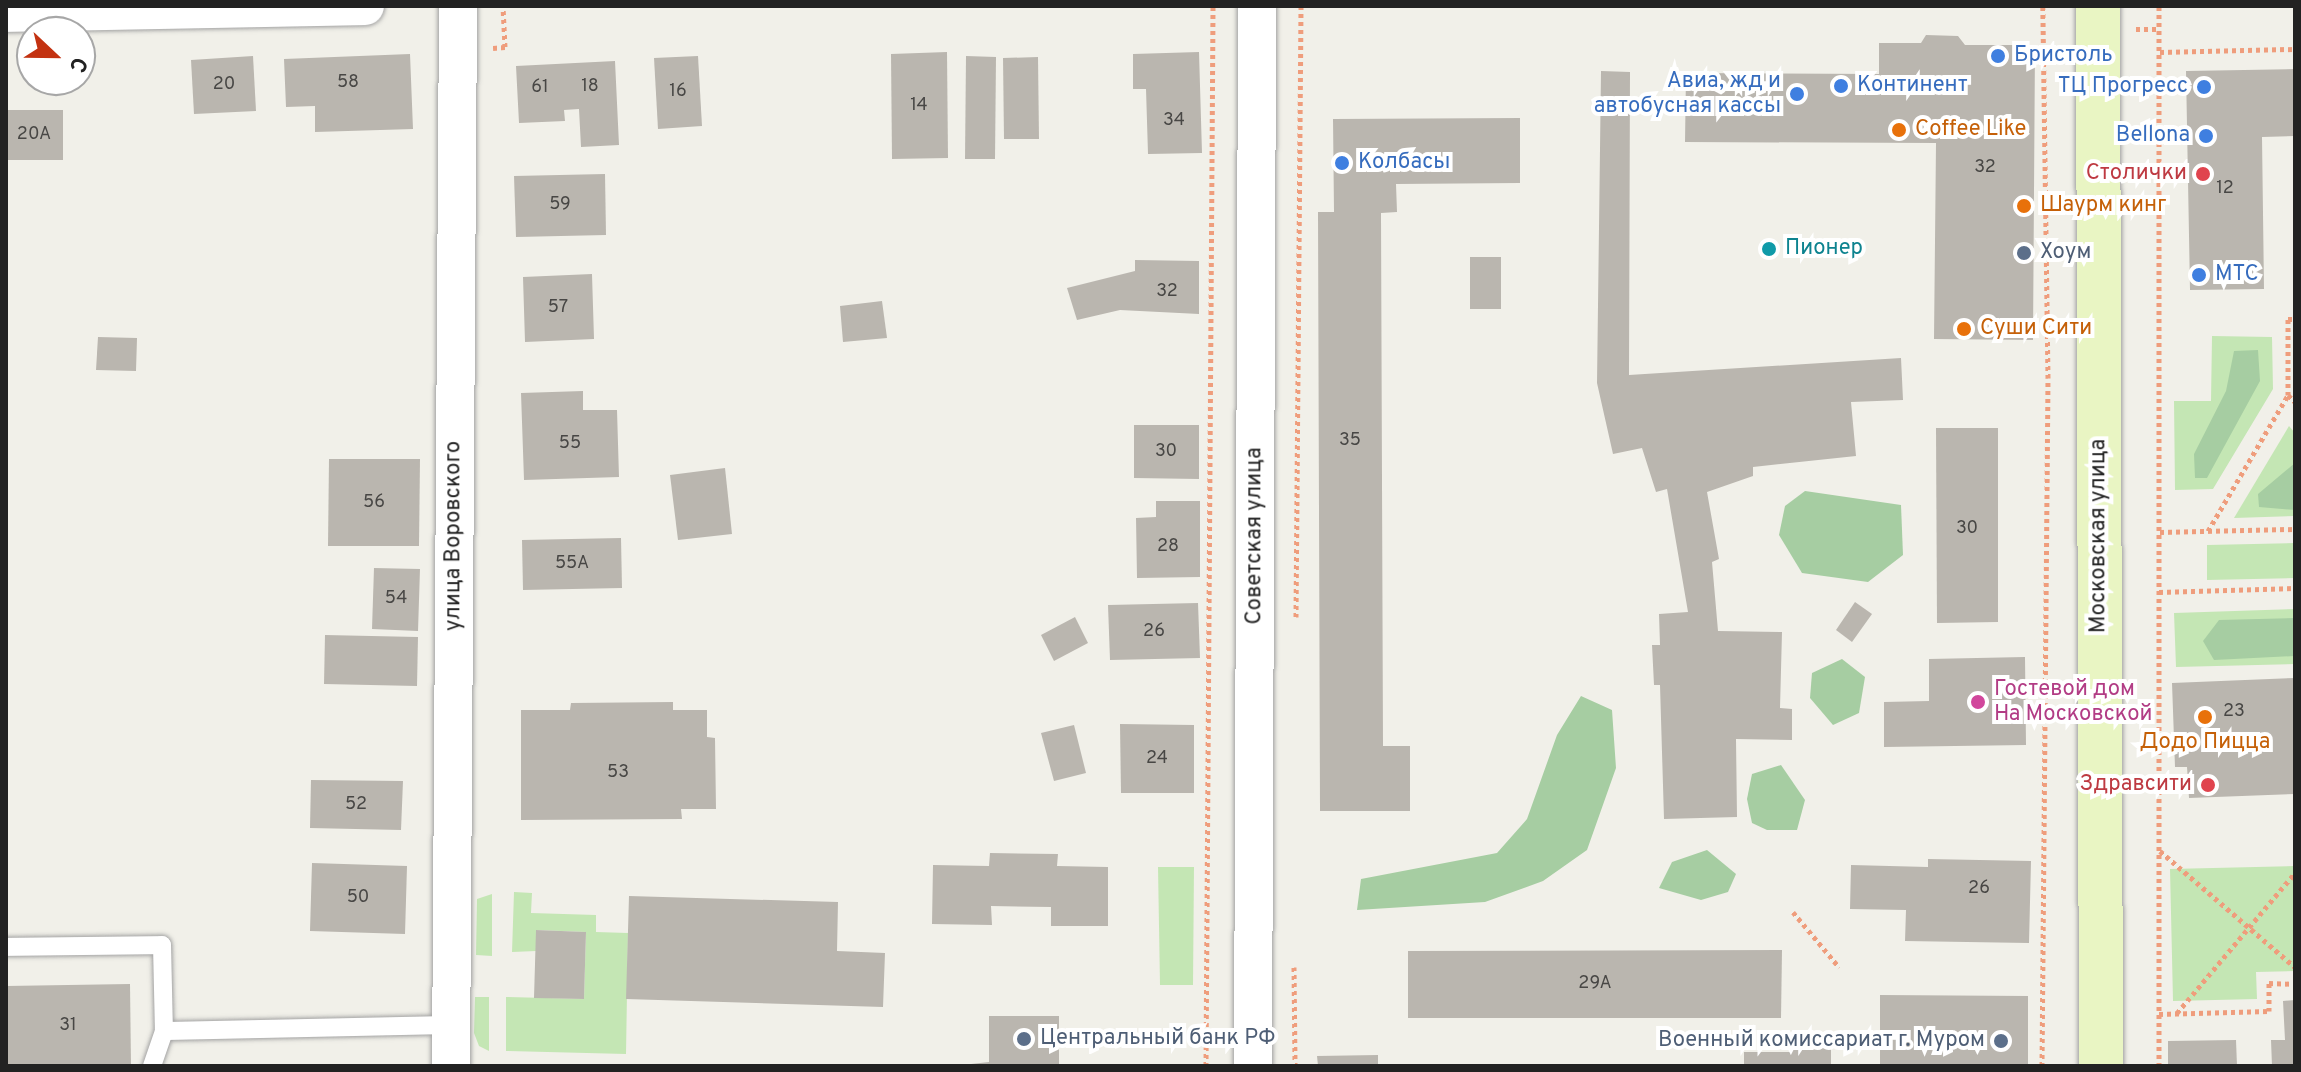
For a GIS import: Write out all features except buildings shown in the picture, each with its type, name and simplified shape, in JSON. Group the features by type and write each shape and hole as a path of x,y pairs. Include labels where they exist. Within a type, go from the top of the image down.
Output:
{"street":[{"path":"6,13 365,6"},
{"name":"улица Воровского","path":"451,1066 458,6"},
{"name":"Советская улица","path":"1253,1066 1257,6"},
{"name":"Московская улица","path":"2098,6 2101,1066"}],"lane":[{"path":"6,947 162,945 164,1031 152,1066"},
{"path":"164,1031 451,1025"}],"path":[{"path":"1206,1066 1213,6"},
{"path":"1296,627 1301,6"},
{"path":"2042,1066 2048,409 2043,6"},
{"path":"2159,6 2159,1066"},
{"path":"2160,52 2295,49"},
{"path":"2208,531 2288,395 2288,319 2295,319"},
{"path":"2288,395 2295,402"},
{"path":"2160,532 2295,529"},
{"path":"2159,592 2295,588"},
{"path":"2159,851 2245,929 2295,967"},
{"path":"2177,1013 2295,873"},
{"path":"1793,912 1839,967"},
{"path":"1294,957 1295,1066"},
{"path":"2159,1014 2269,1011 2269,983 2295,984"}],"green space":[{"path":"2212,336 2272,337 2273,389 2213,489 2175,490 2174,401 2211,401"},
{"path":"2258,350 2260,381 2207,478 2195,478 2194,454 2226,391 2234,351"},
{"path":"2289,426 2295,433 2295,516 2234,518"},
{"path":"2295,463 2295,510 2259,507 2258,494"},
{"path":"1805,491 1901,505 1903,555 1868,582 1802,573 1779,535 1785,506"},
{"path":"2295,543 2295,578 2207,580 2207,545"},
{"path":"2295,609 2295,664 2176,667 2174,613"},
{"path":"2295,618 2295,656 2214,660 2203,641 2219,620"},
{"path":"1842,659 1865,677 1859,713 1833,725 1810,698 1812,673"},
{"path":"1581,696 1612,710 1616,768 1587,850 1543,881 1485,902 1357,910 1361,879 1497,853 1527,819 1557,735"},
{"path":"1781,765 1805,800 1797,830 1767,830 1752,823 1747,799 1752,774"},
{"path":"1707,850 1736,874 1728,892 1701,900 1659,888 1672,862"},
{"path":"2295,866 2295,971 2256,972 2257,999 2173,1001 2170,869"},
{"path":"1158,867 1194,867 1193,985 1160,985"},
{"path":"514,892 532,893 531,913 596,915 596,932 628,933 626,1054 506,1051 506,997 584,999 586,932 537,930 536,951 512,952"},
{"path":"492,894 492,956 476,955 477,899"},
{"path":"475,997 489,997 489,1051 479,1046 474,1033"}],"place":[{"name":"Бристоль","path":"1998,56"},
{"name":"Континент","path":"1841,86"},
{"name":"ТЦ Прогресс","path":"2204,87"},
{"name":"Авиа, жд и автобусная кассы","path":"1797,94"},
{"name":"Coffee Like","path":"1899,130"},
{"name":"Bellona","path":"2206,136"},
{"name":"Колбасы","path":"1342,163"},
{"name":"Столички","path":"2203,174"},
{"name":"Шаурм кинг","path":"2024,206"},
{"name":"Пионер","path":"1769,249"},
{"name":"Хоум","path":"2024,253"},
{"name":"МТС","path":"2199,275"},
{"name":"Суши Сити","path":"1964,329"},
{"name":"Гостевой дом На Московской","path":"1978,702"},
{"name":"Додо Пицца","path":"2205,717"},
{"name":"Здравсити","path":"2208,785"},
{"name":"Центральный банк РФ","path":"1024,1039"},
{"name":"Военный комиссариат г. Муром","path":"2001,1041"}]}
